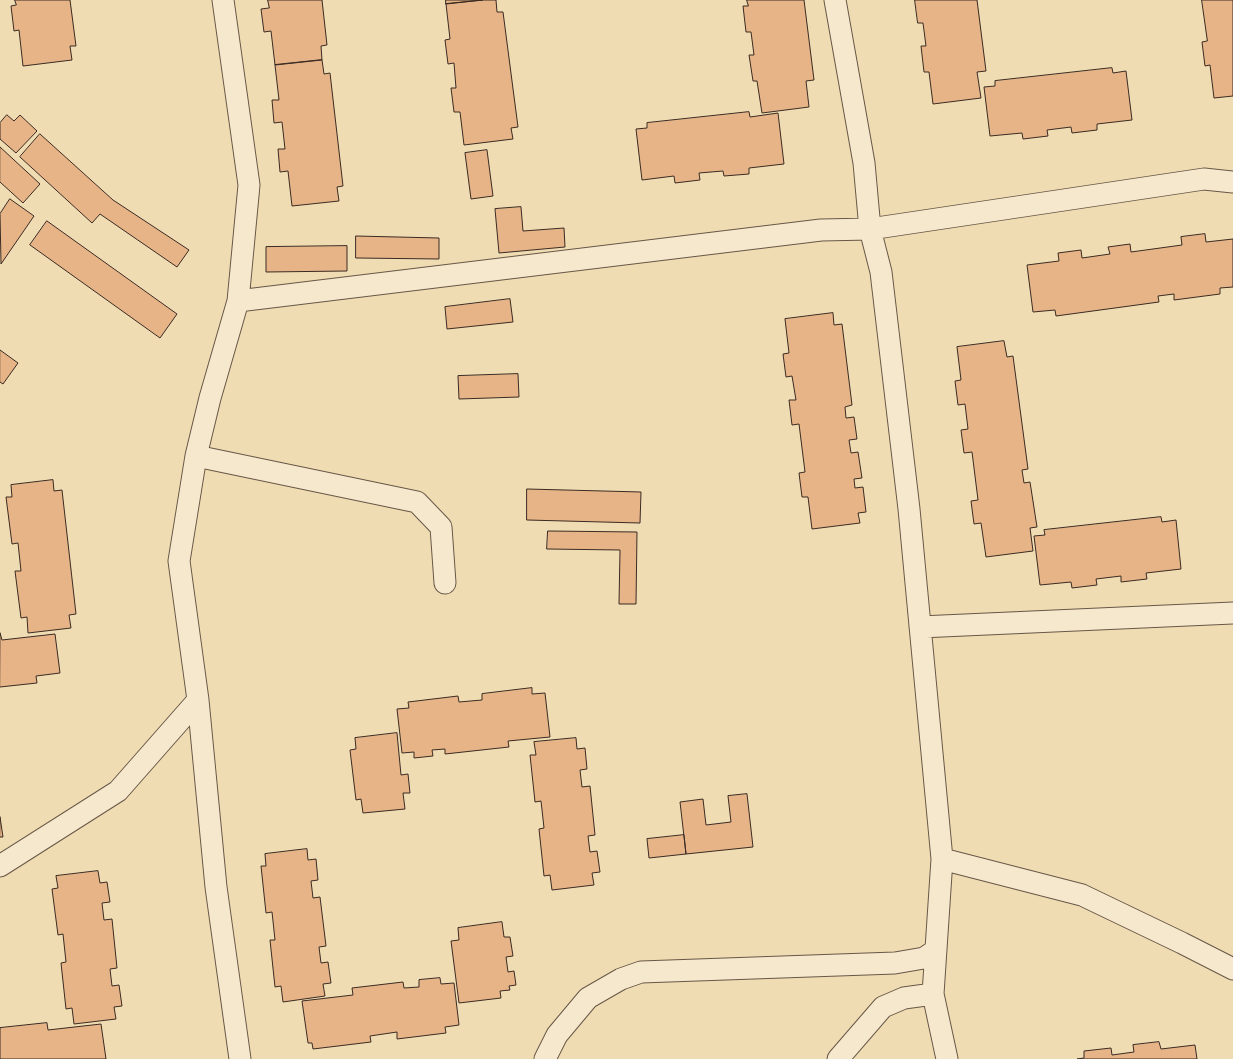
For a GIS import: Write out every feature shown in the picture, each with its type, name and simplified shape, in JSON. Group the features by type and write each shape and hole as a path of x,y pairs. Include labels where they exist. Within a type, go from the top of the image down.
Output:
{"street":[{"path":"223,0 249,185 238,301 210,398 196,456 179,561 198,700 216,887 240,1059"},
{"path":"835,0 864,163 870,229 882,280 909,509 942,859 933,994 947,1059"},
{"path":"238,301 821,230 870,229 1204,179 1233,182"},
{"path":"196,456 417,502 441,527 444,583"},
{"path":"920,627 1233,613"},
{"path":"0,866 118,791 198,700"},
{"path":"942,859 1082,895 1233,969"},
{"path":"545,1059 557,1035 588,998 621,979 641,972 895,963 924,958 936,950"},
{"path":"838,1059 883,1007 904,998 933,994"}],"building":[{"path":"15,0 70,0 76,46 70,46 72,60 23,66 19,30 14,31 11,6 16,5"},
{"path":"268,0 322,0 327,45 321,46 322,60 275,65 271,31 264,32 261,9 269,8"},
{"path":"446,0 483,0 446,4"},
{"path":"496,0 497,12 503,12 518,127 511,128 513,139 464,145 460,112 454,112 451,88 456,88 454,63 448,64 445,40 450,39 446,4"},
{"path":"747,0 804,0 814,80 806,81 809,107 762,113 757,81 753,81 749,55 754,55 751,32 746,32 743,6 748,6"},
{"path":"915,0 977,0 986,71 977,72 981,98 933,104 929,72 924,72 921,46 926,46 923,23 918,23"},
{"path":"1202,0 1233,0 1233,96 1214,98 1210,65 1205,66 1202,42 1207,41"},
{"path":"322,60 324,74 330,73 343,186 337,187 339,201 292,206 288,171 280,172 278,149 285,149 282,122 274,123 272,100 279,100 275,65"},
{"path":"1112,68 1113,73 1126,71 1132,120 1097,124 1097,130 1072,133 1071,127 1047,130 1048,136 1023,139 1022,133 990,136 984,87 995,86 995,81"},
{"path":"749,112 750,117 778,113 784,164 749,168 749,174 724,176 723,171 699,173 700,180 675,183 674,176 642,180 636,129 647,128 647,123"},
{"path":"7,115 14,121 20,115 37,131 16,153 0,139 0,123"},
{"path":"40,134 113,200 189,250 177,267 100,214 92,223 20,157"},
{"path":"0,147 40,184 23,203 0,182"},
{"path":"487,150 493,196 471,199 465,153"},
{"path":"10,199 34,216 1,264 0,214"},
{"path":"521,207 523,231 564,228 565,247 499,253 495,209"},
{"path":"47,221 177,314 160,338 30,245"},
{"path":"1205,234 1206,242 1233,239 1233,287 1220,288 1220,294 1174,300 1174,294 1158,296 1159,302 1056,316 1055,310 1033,312 1027,265 1059,261 1058,253 1081,250 1082,258 1110,254 1108,247 1130,244 1131,252 1182,245 1181,237"},
{"path":"356,236 439,238 439,259 356,258"},
{"path":"347,246 347,271 266,272 266,247"},
{"path":"510,299 513,322 447,329 445,307"},
{"path":"833,313 834,325 842,324 852,405 845,407 846,418 854,417 857,439 849,440 851,453 858,452 862,478 854,479 855,488 863,487 866,512 858,513 860,523 812,529 808,497 802,497 799,473 805,472 799,424 792,425 789,400 796,400 792,376 786,377 783,354 789,353 785,319"},
{"path":"1004,341 1007,357 1013,356 1028,469 1022,470 1024,483 1030,482 1037,527 1030,528 1033,551 986,557 981,523 974,524 971,501 978,500 972,452 964,453 961,430 968,429 965,404 958,405 955,381 961,380 957,347"},
{"path":"0,350 18,363 3,384 0,382"},
{"path":"518,374 519,397 459,399 458,376"},
{"path":"53,480 54,491 62,490 76,614 69,615 71,628 28,633 27,617 21,618 15,571 21,571 18,543 12,544 6,497 12,497 11,485"},
{"path":"527,489 641,492 640,523 527,520"},
{"path":"1161,517 1162,522 1176,520 1181,569 1146,573 1147,579 1121,582 1121,576 1096,579 1097,585 1072,588 1071,582 1040,585 1034,536 1045,535 1044,530"},
{"path":"548,531 637,532 636,604 619,604 620,550 547,549"},
{"path":"0,633 2,640 55,634 60,673 36,676 37,683 0,687"},
{"path":"532,688 532,694 545,693 550,737 508,741 509,747 445,754 445,749 432,750 433,756 414,758 414,752 402,753 397,709 409,708 408,702 458,696 459,702 482,700 482,694"},
{"path":"397,733 401,775 408,774 410,793 403,793 405,809 363,813 361,799 356,800 350,750 356,749 355,738"},
{"path":"576,738 577,749 585,748 587,769 580,770 582,787 590,786 595,835 588,836 590,852 597,851 600,872 592,873 594,885 552,890 550,875 544,876 539,829 544,828 541,801 535,802 530,755 536,755 534,742"},
{"path":"747,794 753,847 686,854 680,802 703,799 706,825 731,822 728,796"},
{"path":"0,817 3,837 0,837"},
{"path":"684,835 686,854 649,858 647,839"},
{"path":"307,849 308,860 316,859 318,880 311,881 313,898 320,897 326,946 319,947 321,963 328,962 331,983 323,984 325,996 283,1002 281,986 275,987 270,940 275,940 272,912 266,913 261,866 266,866 265,854"},
{"path":"98,871 100,883 107,882 110,902 102,903 104,920 112,919 117,968 110,969 112,986 119,985 122,1006 114,1007 116,1019 74,1024 72,1008 66,1009 61,963 66,962 63,934 58,935 52,889 58,888 56,876"},
{"path":"502,922 504,937 510,937 513,956 506,957 508,972 514,971 516,985 509,986 510,990 500,991 501,998 459,1003 451,941 459,940 458,928"},
{"path":"440,978 441,984 454,983 459,1025 445,1027 446,1033 397,1039 397,1032 370,1036 371,1042 313,1049 312,1043 308,1043 302,1001 353,995 352,988 403,982 404,988 419,987 419,980"},
{"path":"47,1023 48,1030 101,1024 106,1059 0,1059 0,1028"},
{"path":"1159,1042 1161,1049 1195,1045 1197,1059 1077,1059 1084,1058 1084,1051 1111,1048 1112,1055 1134,1052 1133,1045"}]}
